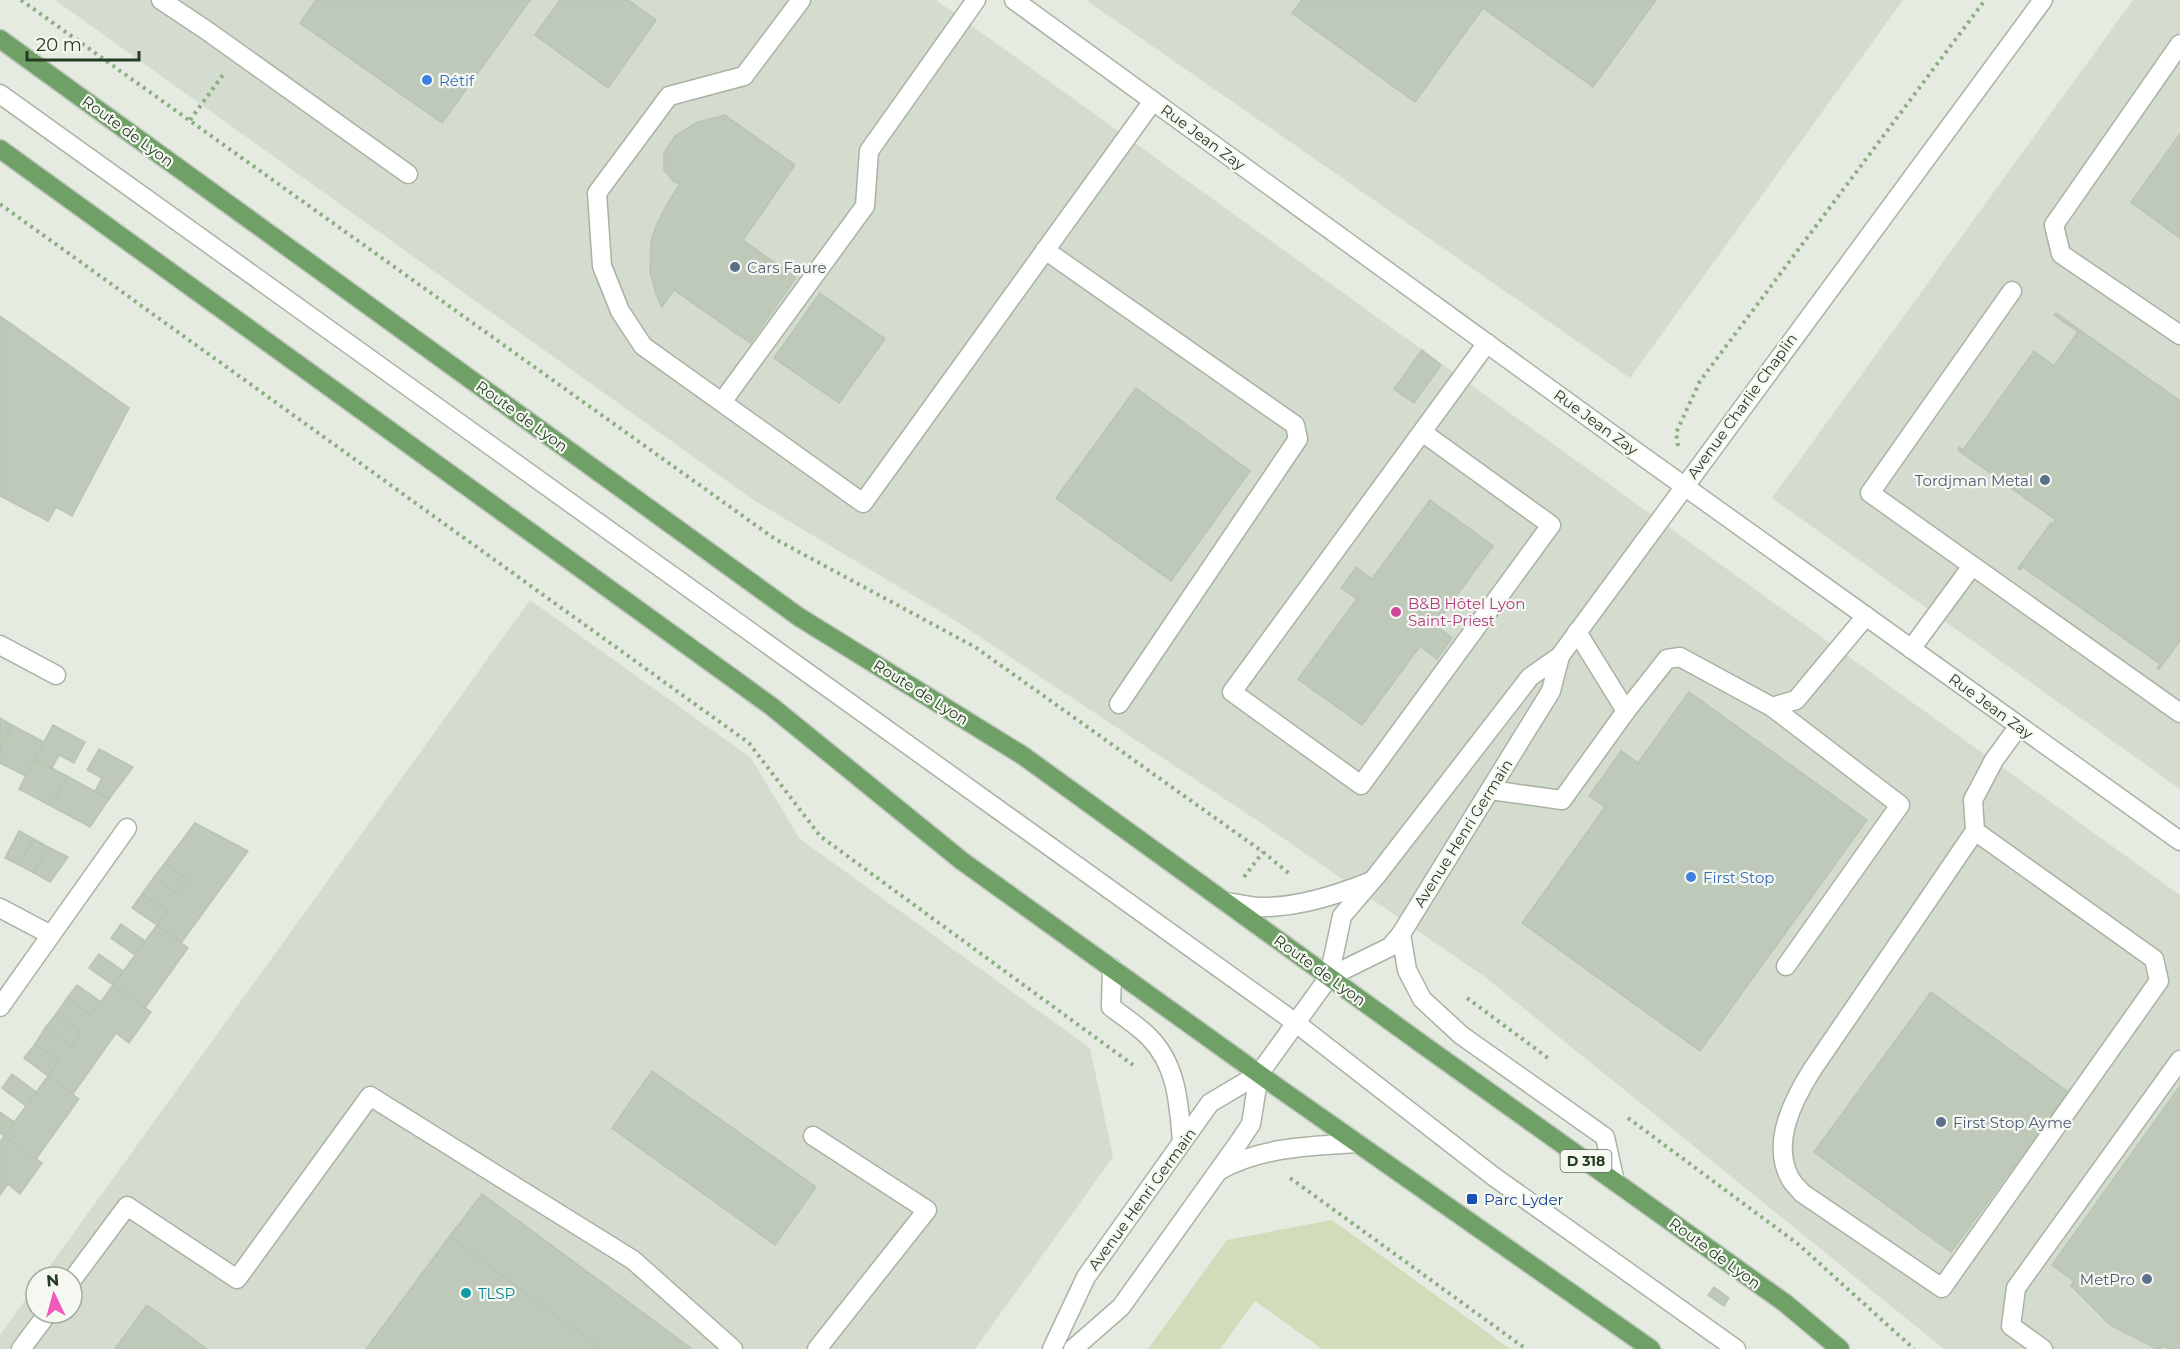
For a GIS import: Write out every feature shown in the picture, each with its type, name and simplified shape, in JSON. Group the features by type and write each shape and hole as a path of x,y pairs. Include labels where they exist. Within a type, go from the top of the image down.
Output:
{"main road":[{"name":"Route de Lyon","path":"0,39 799,617 1022,755 1785,1304 1840,1349"},
{"path":"0,149 771,706 962,861 1259,1074 1652,1349"}],"street":[{"path":"801,0 744,76 669,96 597,193 602,266 620,311 643,346 863,502 1153,101"},
{"path":"722,402 865,206 869,151 976,0"},
{"name":"Rue Jean Zay","path":"1014,0 2180,842"},
{"name":"Avenue Charlie Chaplin","path":"1684,485 2043,0"},
{"path":"167,2 408,174"},
{"path":"2180,44 2054,225 2061,254 2180,335"},
{"path":"0,94 1296,1023 1493,1176 1736,1349"},
{"path":"1045,250 1295,425 1298,439 1119,704"},
{"path":"2012,291 1870,493 2180,714"},
{"path":"1422,432 1551,525 1361,785 1233,692 1422,432 1487,343"},
{"name":"Avenue Henri Germain","path":"1052,1349 1086,1277 1210,1103 1259,1074 1329,977 1342,916 1373,880 1530,677 1560,656 1684,485"},
{"path":"1911,649 1972,566"},
{"path":"1772,706 1796,700 1866,616"},
{"path":"1577,632 1626,711"},
{"path":"0,645 56,675"},
{"name":"Avenue Henri Germain","path":"1329,977 1390,947 1401,934 1551,691 1560,656"},
{"path":"1490,790 1562,800 1626,711 1667,659 1680,657 1772,706 1900,806 1786,966"},
{"path":"1975,831 2154,959 2158,981 1942,1288 1802,1193 1791,1179 1785,1164 1783,1149 1786,1124 1797,1094 1975,831 1973,800 1994,760 2019,726"},
{"path":"0,1007 128,828"},
{"path":"1225,902 1259,907 1295,904 1340,894 1373,880"},
{"path":"0,908 51,935"},
{"path":"1401,934 1407,970 1422,999 1461,1035 1605,1137 1616,1182"},
{"path":"1112,968 1111,1007 1149,1037 1169,1063 1179,1101 1182,1142"},
{"path":"2043,1349 2011,1326 2016,1288 2180,1060"},
{"name":"Avenue Henri Germain","path":"1073,1349 1120,1307 1251,1124 1259,1074"},
{"path":"83,1265 127,1206 237,1279 370,1096 633,1260 733,1349"},
{"path":"813,1136 927,1210 817,1349"},
{"path":"1218,1171 1235,1162 1282,1149 1357,1143"},
{"path":"21,1349 39,1325"}],"path":[{"path":"21,0 775,538 975,647 1263,852 1320,898"},
{"name":"Avenue Charlie Chaplin","path":"1684,485 1676,433 1700,381 1985,0"},
{"path":"190,120 228,68 232,49"},
{"path":"0,204 749,743 820,836 1142,1072"},
{"path":"1464,996 1550,1059"},
{"path":"1626,1116 1797,1244 1914,1349"},
{"path":"1258,1156 1527,1349"}],"shaded area":[{"path":"55,0 936,0 2180,895 2180,1349 1944,1349 1485,977 1258,821 953,619 755,501"},
{"path":"1086,0 1903,0 1630,378"},
{"path":"2133,0 2180,0 2180,789 1772,498"},
{"path":"530,600 751,758 800,839 1090,1048 1113,1157 975,1349 0,1349 0,1335 24,1302 24,1325 84,1325 84,1265 51,1265"}],"green space":[{"path":"1332,1220 1510,1349 1322,1349 1255,1301 1220,1349 1148,1349 1227,1240"}],"building":[{"name":"Rétif","path":"316,0 530,0 442,123 300,23"},
{"path":"560,0 628,0 656,20 608,88 535,35"},
{"path":"1302,0 1656,0 1593,87 1483,8 1415,102 1292,13"},
{"path":"725,115 795,165 743,240 796,278 750,343 674,290 662,307 650,272 651,241 656,226 680,184 673,181 664,170 664,153 675,136 698,122"},
{"path":"2180,134 2180,238 2131,202"},
{"path":"820,293 885,339 839,403 774,358"},
{"path":"2056,313 2180,401 2180,641 2159,669 2157,668 2160,664 2023,567 2020,570 2018,568 2051,523 2052,525 2056,520 1958,450 1959,447 1963,450 2034,351 2054,366 2078,332 2054,315"},
{"path":"0,316 129,408 72,516 56,507 48,521 0,496"},
{"path":"1422,350 1441,365 1414,403 1394,389"},
{"path":"1136,388 1250,471 1171,581 1056,498"},
{"name":"B&B Hôtel Lyon Saint-Priest","path":"1430,500 1493,546 1435,625 1452,638 1437,659 1420,646 1362,725 1298,679 1357,599 1341,588 1356,567 1372,579"},
{"name":"First Stop","path":"1689,692 1867,820 1700,1051 1522,923 1605,807 1589,796 1621,751 1638,763"},
{"path":"0,718 12,725 0,748"},
{"path":"12,725 44,742 26,776 0,763 0,748"},
{"path":"53,725 85,742 74,763 59,755 52,768 35,759"},
{"path":"99,749 133,767 109,799 95,791 102,778 87,770"},
{"path":"35,759 67,776 51,806 19,789"},
{"path":"67,776 109,799 90,827 51,806"},
{"path":"195,823 248,851 181,943 157,925 167,911 142,894 154,877 177,894 187,880 165,863"},
{"path":"19,831 34,839 19,865 5,858"},
{"path":"34,839 48,847 34,873 19,865"},
{"path":"48,847 68,857 50,882 34,873"},
{"path":"165,863 187,880 177,894 154,877"},
{"path":"142,894 167,911 157,925 132,908"},
{"path":"121,924 145,941 135,955 111,938"},
{"path":"157,925 188,948 145,1008 113,985"},
{"path":"99,954 123,971 113,985 89,968"},
{"path":"77,985 101,1002 91,1015 67,998"},
{"path":"113,985 151,1012 129,1043 116,1033 73,1094 48,1076 59,1061 35,1044 45,1028 71,1046 81,1033 56,1014 67,998 91,1015"},
{"name":"First Stop Ayme","path":"1931,992 2068,1092 1951,1252 1814,1152"},
{"path":"56,1014 81,1033 71,1046 45,1028"},
{"path":"35,1044 59,1061 48,1076 24,1058"},
{"path":"652,1071 816,1187 775,1245 612,1128"},
{"path":"12,1074 36,1092 26,1106 2,1088"},
{"path":"48,1076 79,1099 36,1159 4,1136"},
{"path":"2180,1086 2180,1349 2168,1349 2162,1346 2157,1349 2110,1325 2071,1286 2074,1281 2052,1265"},
{"path":"0,1112 14,1122 4,1136 0,1133"},
{"path":"4,1136 42,1163 20,1194 8,1184 0,1195 0,1142"},
{"path":"482,1194 692,1349 602,1349 449,1237"},
{"name":"TLSP","path":"449,1237 602,1349 366,1349"},
{"path":"1714,1287 1729,1298 1724,1306 1708,1295"},
{"path":"147,1305 207,1349 115,1349"}],"place":[{"name":"Rétif","path":"427,80"},
{"name":"Cars Faure","path":"735,267"},
{"name":"Tordjman Metal","path":"2045,480"},
{"name":"B&B Hôtel Lyon Saint-Priest","path":"1396,612"},
{"name":"First Stop","path":"1691,877"},
{"name":"First Stop Ayme","path":"1941,1122"},
{"name":"Parc Lyder","path":"1472,1199"},
{"name":"MetPro","path":"2147,1279"},
{"name":"TLSP","path":"466,1293"}]}
